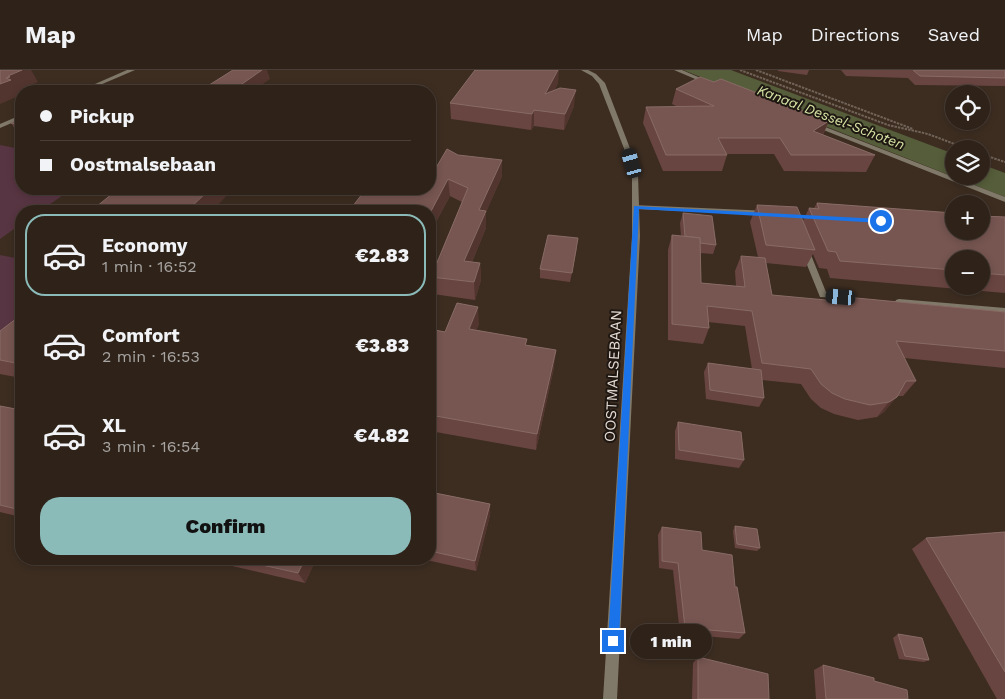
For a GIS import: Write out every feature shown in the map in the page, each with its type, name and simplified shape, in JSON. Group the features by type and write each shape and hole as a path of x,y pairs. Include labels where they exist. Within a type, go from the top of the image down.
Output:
{"street":[{"path":"96,85 132,70"},
{"name":"OOSTMALSEBAAN","path":"584,70 594,75 602,84 628,151 635,175 636,207 610,699"},
{"path":"677,70 714,84"},
{"path":"0,126 15,120"},
{"path":"805,120 1005,200"},
{"path":"636,207 777,214"},
{"path":"802,241 823,295 861,299"},
{"path":"890,301 1005,311"}],"path":[{"path":"740,70 888,125 928,134"},
{"path":"756,70 945,140"},
{"path":"990,157 1005,162"}],"shaded area":[{"path":"0,145 15,148 15,195 63,195 49,205 15,205 15,228 0,239"},
{"path":"0,255 15,258 15,338 0,350"}],"water":[{"name":"Kanaal Dessel-Schoten","path":"683,70 731,70 945,151 945,173"},
{"path":"990,167 1005,173 1005,197 975,185 990,185"}],"building":[{"path":"0,70 22,70 6,78 11,80 0,84"},
{"path":"233,70 262,70 241,85 209,85"},
{"path":"475,70 558,70 545,94 560,88 576,90 565,114 534,110 532,114 450,103"},
{"path":"913,70 1005,70 1005,78 920,76"},
{"path":"700,77 714,82 721,79 829,121 813,131 875,155 791,155 780,138 718,138 727,155 666,155 646,107 714,106 676,89"},
{"path":"447,149 458,155 502,160 479,210 486,211 464,261 480,263 474,282 436,278 436,265 468,188 448,179 434,205 354,205 361,195 436,195 436,168"},
{"path":"111,195 204,195 193,205 98,205"},
{"path":"817,203 945,212 945,240 990,240 990,216 1005,217 1005,275 990,274 990,250 945,250 945,269 840,261 836,252 828,251 809,208 819,209"},
{"path":"757,205 797,207 815,250 766,245"},
{"path":"683,213 712,216 716,245 700,243 700,238 685,236"},
{"path":"548,235 578,238 572,273 540,269"},
{"path":"672,235 700,238 701,283 745,287 741,256 765,258 772,295 837,301 835,296 1005,312 1005,351 896,341 916,381 906,381 897,397 889,402 870,405 845,399 832,393 821,384 811,369 762,363 752,311 707,306 709,328 672,324"},
{"path":"457,303 478,307 469,329 527,339 525,345 556,350 537,434 436,416 436,330 445,332"},
{"path":"15,320 15,363 0,360 0,331"},
{"path":"708,363 761,370 764,398 710,390"},
{"path":"0,406 15,409 15,509 0,505"},
{"path":"678,422 741,432 744,460 679,450"},
{"path":"436,493 490,504 475,561 436,552"},
{"path":"735,526 757,529 760,548 737,544"},
{"path":"662,527 701,532 702,550 732,555 735,587 737,587 745,633 685,628 678,563 662,561"},
{"path":"1005,532 1005,672 926,538"},
{"path":"262,565 302,565 298,573"},
{"path":"898,634 922,638 929,660 905,656"},
{"path":"698,657 768,674 769,699 698,699"},
{"path":"823,665 874,678 874,681 907,690 908,699 826,699"}],"route":[{"path":"613,641 636,236 636,207 787,214 881,221"}]}
